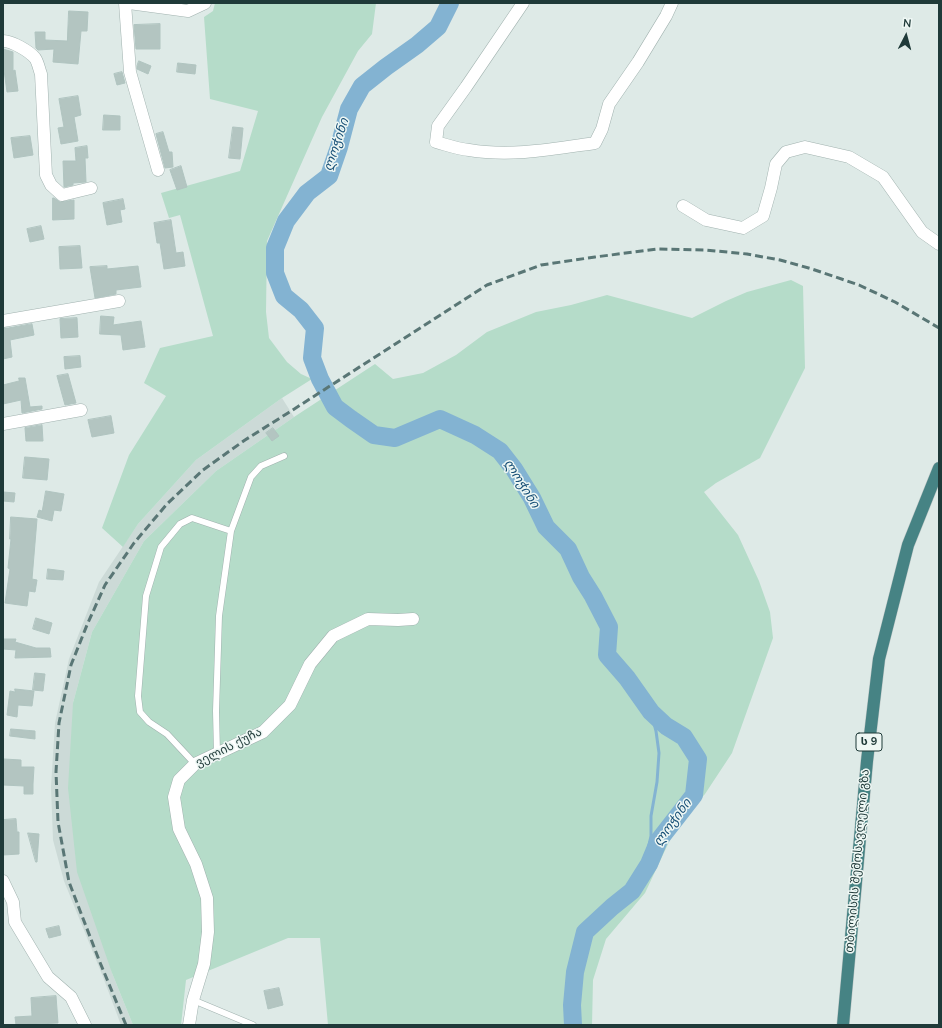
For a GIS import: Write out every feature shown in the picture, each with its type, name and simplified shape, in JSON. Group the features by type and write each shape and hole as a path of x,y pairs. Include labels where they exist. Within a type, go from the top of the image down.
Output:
{"highway":[{"name":"თბილისის შემოსავლელი გზა","path":"843,1025 867,761 880,659 908,545 939,468"}],"street":[{"path":"125,3 130,72 158,170"},
{"path":"128,3 188,11 205,3"},
{"path":"523,3 438,126 436,142 468,150 506,153 539,151 595,143 602,129 609,104 638,62 666,16 672,3"},
{"path":"3,41 7,41 24,49 35,59 41,74 46,175 51,185 62,195 91,188"},
{"path":"683,206 706,220 743,228 763,216 776,164 786,152 805,147 849,157 883,177 922,232 939,244"},
{"path":"3,321 119,302"},
{"path":"3,424 80,410"},
{"name":"ველის ქუჩა","path":"189,1025 204,964 208,932 207,898 196,864 179,829 174,797 179,780 195,764 263,732 290,705 310,664 333,636 368,619 414,619"},
{"path":"3,881 13,902 14,922 48,977 70,998 85,1025"}],"lane":[{"path":"217,753 216,711 219,616 231,531 251,477 261,466 284,456"},
{"path":"195,764 167,734 149,722 140,712 138,696 146,596 161,547 180,524 192,518 231,531"},
{"path":"194,1000 253,1025"}],"shaded area":[{"path":"282,398 294,417 216,471 144,541 92,632 73,703 112,973 133,1025 121,1025 64,881 53,840 51,787 55,723 69,659 99,582 138,524 196,460"}],"green space":[{"path":"215,3 376,3 372,34 358,51 322,117 267,241 266,312 269,338 287,362 301,374 312,379 282,398 196,460 138,524 123,547 102,528 129,455 166,396 144,383 160,348 213,336 180,215 169,218 161,193 240,171 258,111 210,99 204,17 213,11"},
{"path":"791,280 803,286 805,368 760,458 716,483 704,492 738,535 759,581 770,612 773,638 732,753 705,794 676,827 645,893 606,939 593,980 592,1025 328,1025 320,938 288,938 186,980 181,1025 133,1025 112,973 77,872 68,788 73,703 92,632 144,541 216,471 294,417 375,364 393,379 423,373 456,355 487,332 536,312 571,305 607,295 692,318 747,292"}],"building":[{"path":"69,11 88,12 87,31 81,31 78,64 53,62 54,49 38,50 36,48 35,32 45,32 45,40 67,41"},
{"path":"160,24 160,49 136,49 134,25"},
{"path":"3,49 13,52 13,71 15,70 18,91 7,92 3,70"},
{"path":"139,61 151,66 148,74 137,69"},
{"path":"178,63 196,65 195,74 177,72"},
{"path":"122,72 125,83 117,85 114,74"},
{"path":"78,96 81,115 74,117 78,141 61,144 58,128 64,127 59,99"},
{"path":"104,115 120,116 120,130 103,130"},
{"path":"233,127 243,128 240,159 229,158"},
{"path":"163,132 169,152 172,152 173,167 165,168 156,134"},
{"path":"30,136 33,155 14,158 11,138"},
{"path":"87,146 88,158 85,158 86,182 73,183 73,185 64,187 63,161 76,161 75,148"},
{"path":"181,166 187,187 177,190 170,170"},
{"path":"53,198 60,202 74,200 74,219 53,220"},
{"path":"123,199 125,209 120,210 122,222 107,225 103,203"},
{"path":"171,220 176,253 183,252 185,266 164,269 160,243 157,243 154,223"},
{"path":"41,226 44,239 30,242 27,229"},
{"path":"80,246 82,268 60,269 59,247"},
{"path":"107,266 107,269 138,266 141,287 116,290 116,294 95,298 90,267"},
{"path":"101,316 114,317 113,325 141,321 145,347 123,350 121,335 100,334"},
{"path":"77,318 78,337 61,338 60,319"},
{"path":"32,324 34,335 10,340 12,357 3,359 3,328"},
{"path":"80,356 81,367 65,369 64,357"},
{"path":"68,374 76,403 65,405 57,376"},
{"path":"19,378 25,378 30,407 42,406 42,409 22,413 21,400 3,404 3,385 19,381"},
{"path":"111,416 114,433 92,437 88,420"},
{"path":"42,425 43,441 26,441 25,428"},
{"path":"273,428 279,436 272,441 266,433"},
{"path":"25,457 49,459 47,480 23,478"},
{"path":"46,491 64,494 61,511 54,510 52,521 37,517 39,510 42,511"},
{"path":"3,492 15,493 14,502 3,501"},
{"path":"11,517 37,519 32,579 37,580 35,592 29,591 27,606 5,603 10,569 8,568 11,539"},
{"path":"48,569 64,571 63,580 47,579"},
{"path":"36,618 52,623 49,634 33,629"},
{"path":"3,639 16,639 15,642 36,648 50,648 51,657 15,658 16,650 3,649"},
{"path":"35,673 45,674 43,691 33,690"},
{"path":"15,689 34,691 32,706 18,705 17,717 7,715 10,691 15,692"},
{"path":"11,729 35,731 35,739 10,736"},
{"path":"4,759 21,760 21,767 34,767 33,794 24,794 24,786 3,785"},
{"path":"16,819 17,832 19,832 19,854 3,855 3,820"},
{"path":"28,833 39,834 37,862 36,862"},
{"path":"59,926 61,935 49,938 46,929"},
{"path":"279,988 283,1005 268,1009 264,991"},
{"path":"56,996 58,1023 16,1025 15,1017 32,1016 31,998"}],"waterway":[{"name":"ლოჭინი","path":"450,3 438,27 417,45 362,86 349,109 339,147 329,176 307,193 286,221 275,248 275,273 284,296 301,310 315,328 312,358 320,379 335,407 374,435 395,438 440,419 475,435 500,451 514,469 532,498 546,527 568,549 581,577 593,596 609,627 607,655 627,678 651,712 666,726 684,737 698,759 694,795 659,840 649,864 632,891 585,932 575,972 572,1005 573,1025"},
{"path":"649,864 648,849 651,836 651,816 657,782 659,753 656,731 651,712"}],"railway":[{"path":"126,1025 69,882 58,822 56,772 59,723 71,665 105,585 134,543 167,504 203,470 245,440 487,285 541,265 658,249 706,250 747,254 780,260 859,285 895,302 939,328"}]}
